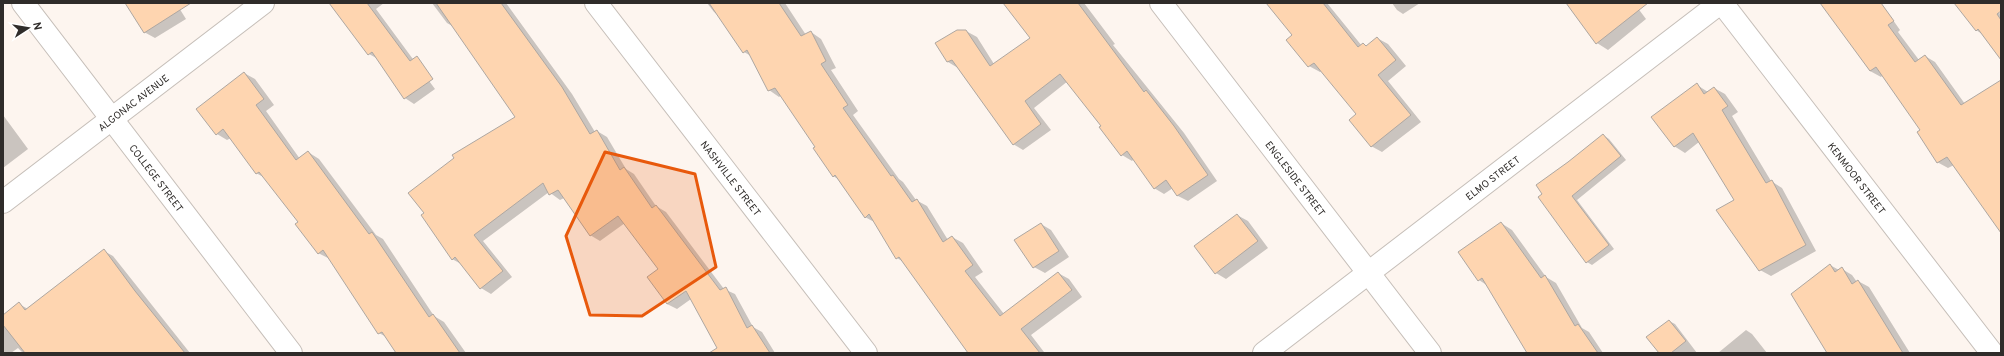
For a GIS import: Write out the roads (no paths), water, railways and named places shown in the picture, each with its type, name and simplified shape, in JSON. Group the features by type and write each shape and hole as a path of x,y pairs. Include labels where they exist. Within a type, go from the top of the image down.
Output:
{"street":[{"name":"COLLEGE STREET","path":"23,3 291,353"},
{"name":"ALGONAC AVENUE","path":"3,202 263,3"},
{"name":"NASHVILLE STREET","path":"596,3 866,353"},
{"name":"ENGLESIDE STREET","path":"1161,3 1430,353"},
{"name":"ELMO STREET","path":"1264,353 1721,3"},
{"name":"KENMOOR STREET","path":"1721,3 1992,353"}]}
